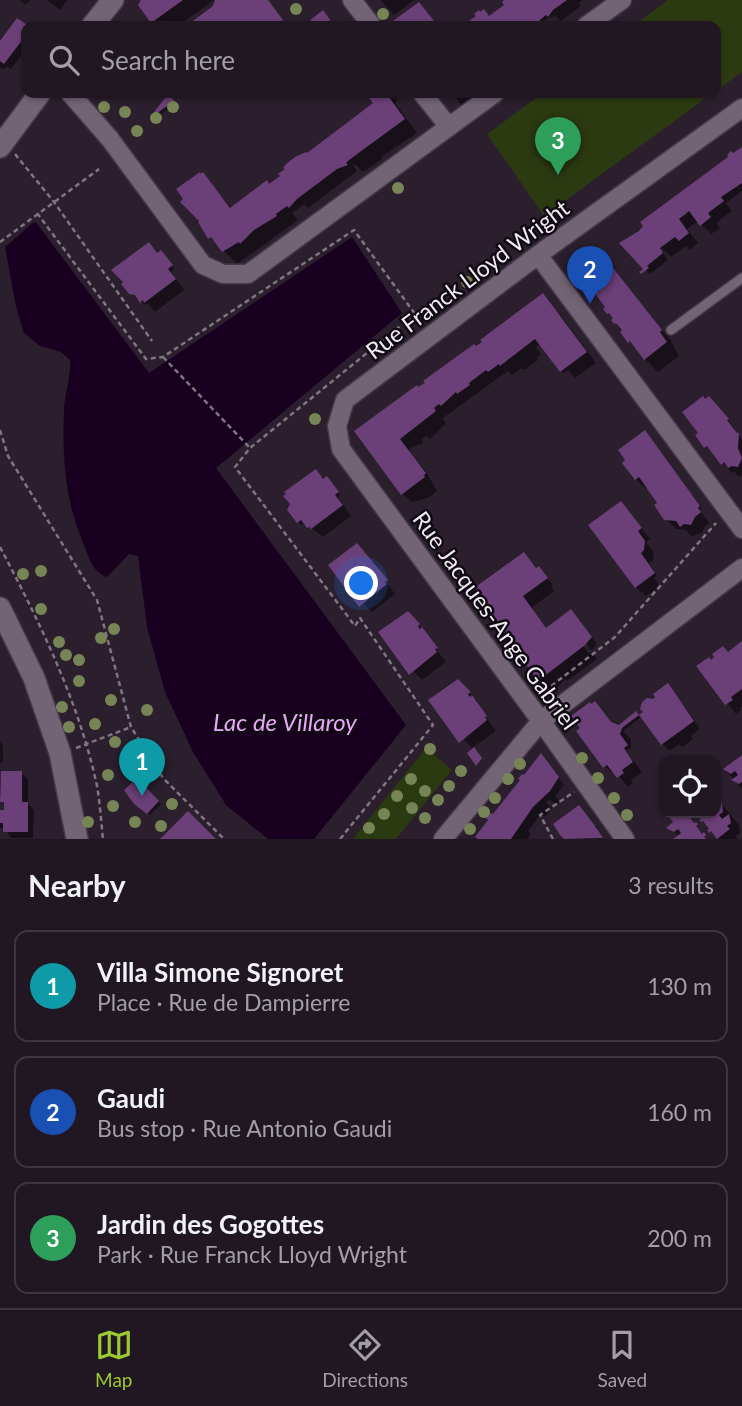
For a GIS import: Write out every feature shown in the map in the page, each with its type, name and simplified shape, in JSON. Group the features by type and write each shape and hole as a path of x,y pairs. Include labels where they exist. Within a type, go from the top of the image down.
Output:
{"street":[{"path":"96,21 113,0"},
{"path":"352,0 368,21"},
{"path":"593,21 622,0"},
{"path":"2,144 36,98"},
{"path":"74,98 110,139 203,265 223,274 248,274 488,98"},
{"path":"426,98 449,127"},
{"name":"Rue Franck Lloyd Wright","path":"337,426 345,400 538,255 742,108"},
{"path":"538,255 742,529"},
{"name":"Rue Jacques-Ange Gabriel","path":"337,426 341,449 625,839"},
{"path":"443,839 541,721 742,568"},
{"path":"0,608 34,678 60,753 77,839"}],"lane":[{"path":"671,330 742,278"}],"path":[{"path":"2,144 54,202 152,341"},
{"path":"0,242 99,169"},
{"path":"37,213 146,359 163,357 354,230 415,314 250,448 235,467 355,626 360,618 433,725 340,839"},
{"path":"163,357 250,448"},
{"path":"0,430 8,456 97,600 131,727 163,778 224,839"},
{"path":"0,449 8,456"},
{"path":"519,694 528,685 546,690 615,637 728,510"},
{"path":"0,547 43,632 86,744 97,788 103,839"},
{"path":"60,753 131,727"},
{"path":"553,839 540,815 585,784"}],"green space":[{"path":"668,0 742,0 742,72 721,87 721,21 640,21"},
{"path":"536,98 706,98 544,216 487,134"},
{"path":"426,748 452,770 396,839 353,839"}],"water":[{"name":"Lac de Villaroy","path":"35,221 149,373 352,237 402,313 216,468 406,725 314,839 268,839 226,805 193,752 165,692 147,627 138,556 129,554 107,577 96,569 89,557 73,514 64,463 64,409 70,360 61,352 40,346 24,333 16,307 5,247"}],"building":[{"path":"141,0 183,0 154,21 150,21 138,5"},
{"path":"215,0 268,0 283,20 193,21 213,6"},
{"path":"567,0 540,21 469,21 479,10 480,12 484,9 489,16 504,5 502,2"},
{"path":"419,2 434,21 393,21"},
{"path":"323,10 331,21 309,21"},
{"path":"17,18 22,21 21,42 4,64 0,61 0,41"},
{"path":"165,98 172,98 174,101 156,114 154,112"},
{"path":"369,98 390,98 405,119 349,160 346,163 348,165 337,169 289,208 287,206 276,214 277,216 254,230 240,244 239,242 222,252 211,237 208,239 199,221 180,202 183,199 176,189 203,172 230,208 267,180 269,184 280,176 278,174 285,169 283,168 286,164 307,153 373,103"},
{"path":"742,147 742,183 721,197 724,201 708,213 711,217 700,226 689,211 679,219 689,233 679,241 675,237 660,248 663,253 641,274 639,272 643,269 619,243 639,231 643,226 640,222 728,157 731,151 733,153"},
{"path":"149,242 157,253 161,250 173,265 168,269 176,279 144,303 143,300 140,303 135,295 129,294 121,284 123,282 111,270"},
{"path":"598,249 662,330 660,332 667,342 644,360 630,341 628,343 620,332 622,330 614,324 611,320 613,318 603,309 605,307 573,268 579,264 581,267 595,256 593,253"},
{"path":"543,293 587,352 560,372 535,339 500,366 499,364 488,372 486,370 441,406 439,404 434,408 436,411 400,439 426,473 425,477 401,495 354,431 417,385 418,387 425,383 423,381 474,344 476,346 482,342 480,340"},
{"path":"703,396 705,399 709,396 739,433 738,448 742,458 738,467 728,468 724,462 721,465 707,446 704,448 695,435 698,433 682,412"},
{"path":"645,430 700,506 698,508 701,512 691,525 684,524 680,527 676,521 664,520 654,505 657,503 639,477 635,480 622,463 625,460 618,450"},
{"path":"316,469 323,479 327,476 339,492 335,495 343,505 311,529 301,520 297,523 287,510 290,504 283,496 286,494 284,492"},
{"path":"621,501 642,528 638,531 645,541 641,553 655,573 635,588 588,525"},
{"path":"357,543 388,580 385,582 387,584 359,607 328,565"},
{"path":"524,552 548,578 523,596 546,628 571,609 592,637 538,681 474,593 477,591 474,588"},
{"path":"408,611 438,648 435,649 437,652 409,675 378,632"},
{"path":"742,641 742,689 725,705 696,666 709,657 711,660 714,657 712,654 723,646 728,652"},
{"path":"458,679 471,692 468,694 470,697 472,695 487,716 487,720 459,743 428,700"},
{"path":"668,683 694,721 661,745 639,715 643,712 640,709 642,702 647,698 653,699 653,694"},
{"path":"595,701 611,722 619,725 636,711 639,715 622,728 620,734 628,745 624,748 633,762 622,770 624,773 617,778 607,765 603,768 576,731 580,728 571,716"},
{"path":"474,747 482,758 476,766 467,753"},
{"path":"541,753 559,777 550,791 533,807 511,839 475,837 488,820 486,818 490,813 493,814"},
{"path":"742,755 742,782 739,784 731,780 738,775 735,771 731,774 723,769"},
{"path":"1,771 22,771 22,802 28,802 28,832 3,832 3,823 0,823 0,810 4,810 4,802 0,802"},
{"path":"137,778 159,801 147,814 134,804 124,790"},
{"path":"579,805 603,838 564,839 560,835 553,824"},
{"path":"188,811 216,839 160,839"},
{"path":"729,814 731,823 727,826 730,829 717,839 711,831 709,833 703,821 699,820 722,819"},
{"path":"670,818 690,818 698,824 696,826 702,834 704,832 706,839 673,839 681,833 678,829 674,832 666,828 673,822"}],"place":[{"name":"Jardin des Gogottes","path":"558,175"},
{"name":"Gaudi","path":"590,304"},
{"name":"Villa Simone Signoret","path":"142,796"}]}
